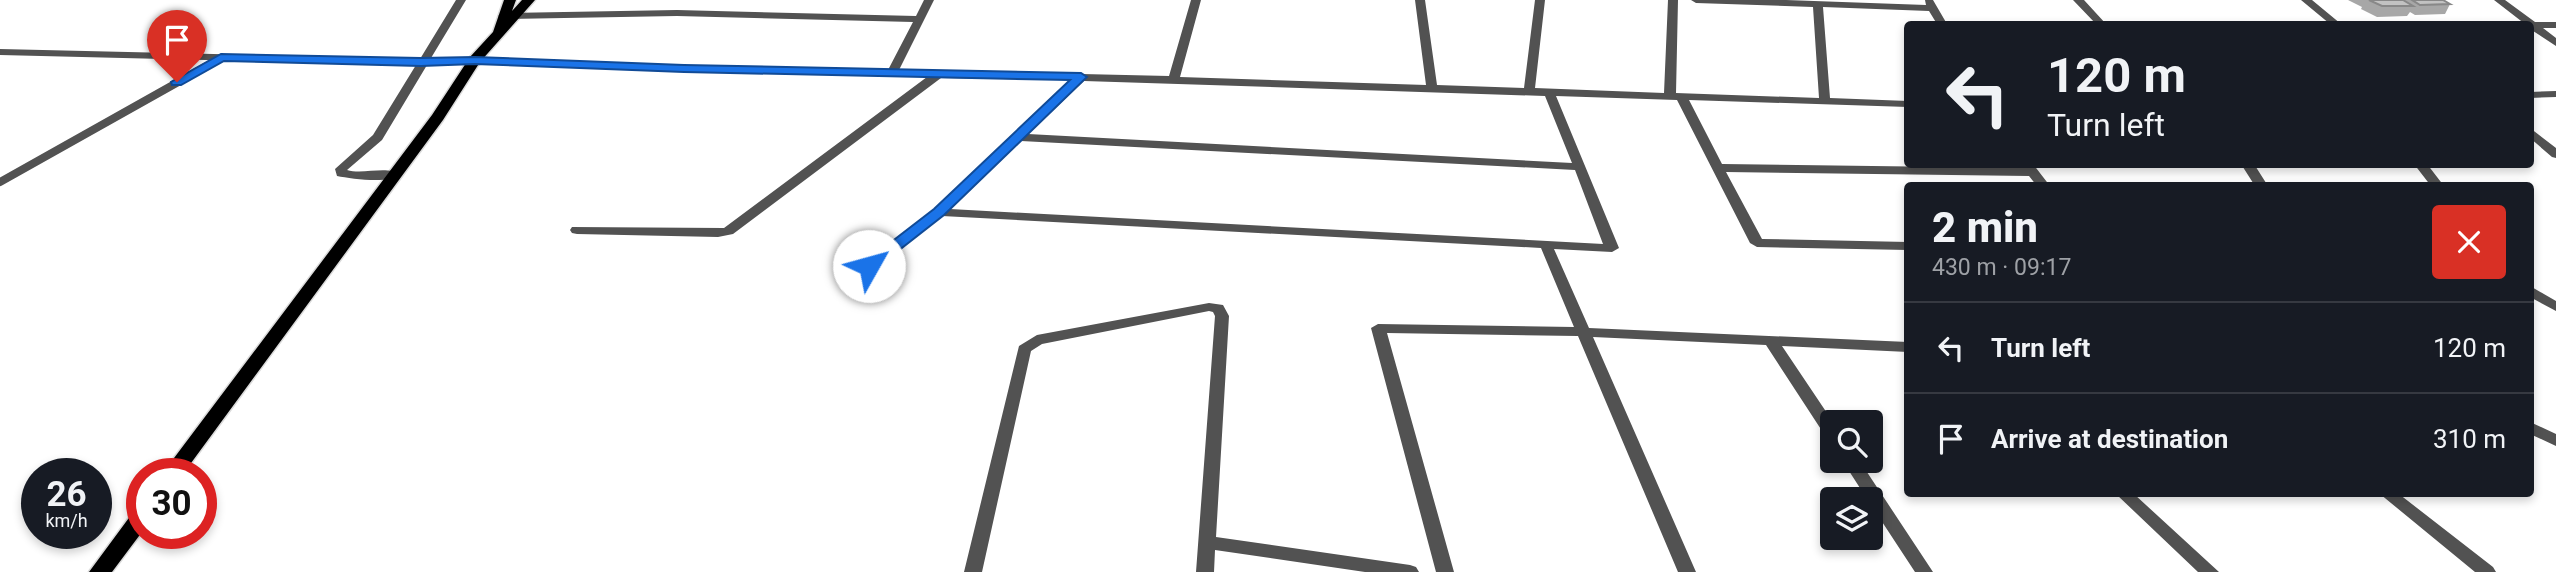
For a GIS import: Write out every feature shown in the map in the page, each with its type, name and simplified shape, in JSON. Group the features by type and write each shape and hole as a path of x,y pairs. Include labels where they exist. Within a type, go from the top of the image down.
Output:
{"main road":[{"path":"508,16 510,0"},
{"path":"185,458 395,175 508,16 529,0"},
{"path":"100,572 126,537"}],"street":[{"path":"395,175 355,176 341,173 341,169 378,137 459,0"},
{"path":"892,73 929,0"},
{"path":"1174,80 1196,0"},
{"path":"1420,0 1433,89"},
{"path":"1530,93 1540,0"},
{"path":"1674,0 1676,98 1719,168 1757,243 1904,246"},
{"path":"1696,0 1931,4 1940,21"},
{"path":"2078,0 2098,21"},
{"path":"2306,0 2332,21"},
{"path":"2499,0 2527,21"},
{"path":"1818,4 1825,102"},
{"path":"508,16 677,13 920,19"},
{"path":"2534,25 2556,25"},
{"path":"2534,26 2556,43"},
{"path":"0,52 1081,77 1904,104"},
{"path":"578,230 728,231 939,74"},
{"path":"869,266 939,212 1081,77"},
{"path":"939,212 1612,248 1550,94"},
{"path":"2534,95 2556,94"},
{"path":"2534,135 2556,154"},
{"path":"1017,137 1580,167"},
{"path":"1719,168 2029,168 2041,182"},
{"path":"2423,168 2435,182"},
{"path":"1546,245 1688,572"},
{"path":"2534,293 2556,307"},
{"path":"973,572 1024,349 1037,340 1209,307 1218,308 1222,316 1205,572"},
{"path":"1445,572 1378,328 1584,332 1904,347"},
{"path":"1771,341 1820,415"},
{"path":"2534,429 2556,441"},
{"path":"1859,473 1924,572"},
{"path":"2127,497 2210,572"},
{"path":"2392,497 2487,572"},
{"path":"1207,542 1410,572"}],"lane":[{"path":"0,182 221,58"}],"building":[{"path":"2369,0 2403,0 2413,6 2382,6"},
{"path":"2412,0 2443,0 2450,4 2420,5"}],"route":[{"path":"177,82 221,58 475,61 684,69 1081,77 939,212 869,266"}]}
